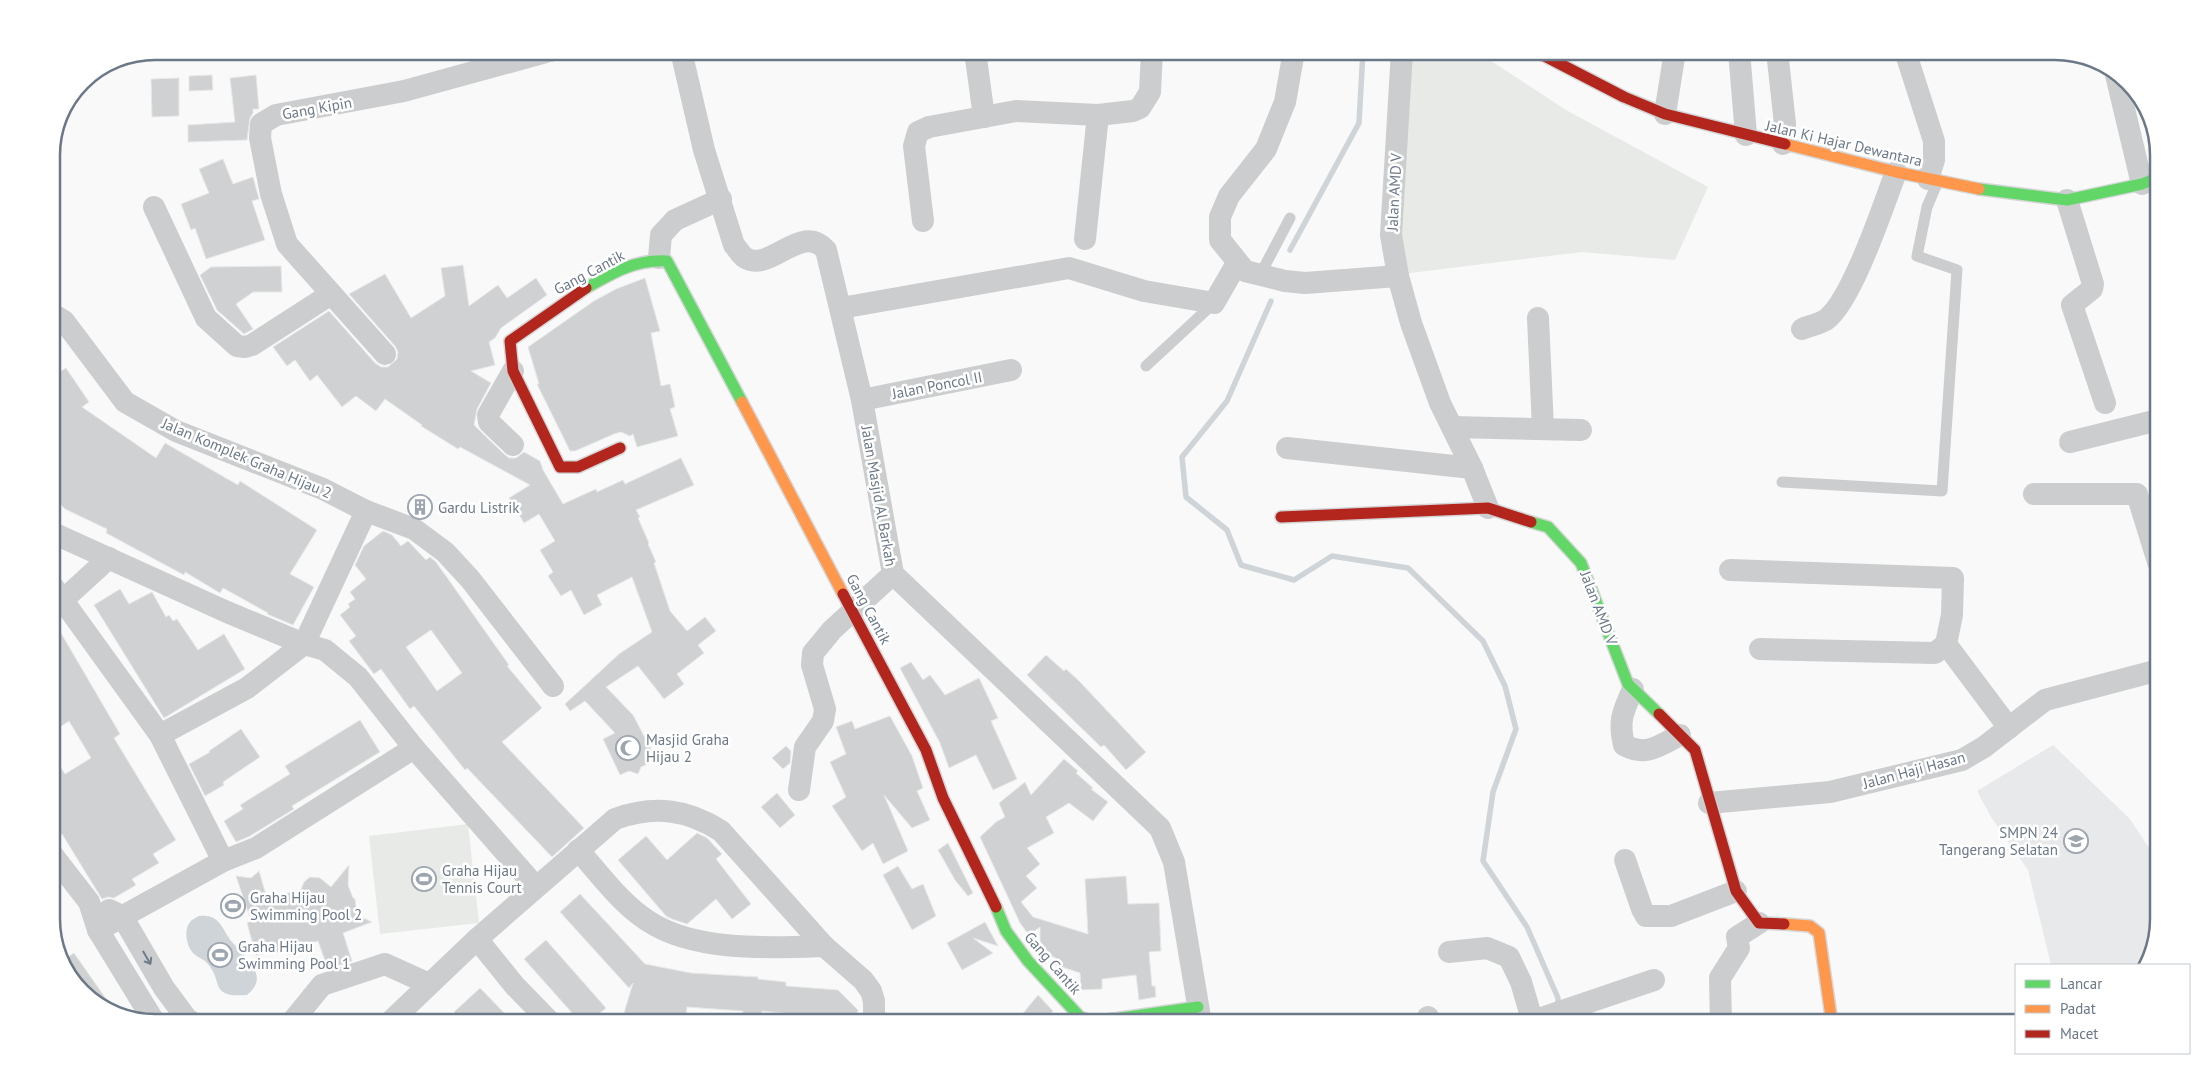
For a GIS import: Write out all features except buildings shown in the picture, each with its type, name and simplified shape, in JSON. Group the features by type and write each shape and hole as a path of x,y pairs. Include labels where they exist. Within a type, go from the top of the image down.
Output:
{"street":[{"name":"Gang Kipin","path":"385,354 287,244 271,194 260,138 261,124 276,115 404,91 517,60"},
{"name":"Jalan Masjid Al Barkah","path":"685,60 704,150 734,245 744,257 751,260 768,258 805,240 821,244 826,250 862,400 893,574 1160,828 1174,862 1199,1014"},
{"path":"977,60 984,117"},
{"path":"923,221 914,146 918,132 929,127 1016,112 1098,115 1123,113 1140,108 1150,92 1152,60"},
{"path":"1292,60 1285,102 1266,149 1229,196 1220,217 1220,240 1244,271 1285,281 1305,283 1398,276"},
{"name":"Jalan AMD V","path":"1401,60 1391,235 1398,276 1414,332 1440,403 1472,468 1488,508 1548,528 1581,563 1628,684 1696,750 1709,803 1736,891 1759,923"},
{"name":"Jalan Ki Hajar Dewantara","path":"1568,60 1624,97 1665,114 1933,180 2000,193 2067,200 2150,181"},
{"path":"1665,114 1674,60"},
{"path":"1740,60 1746,135"},
{"path":"1778,60 1785,124 1783,144"},
{"path":"1908,60 1934,141 1933,180"},
{"path":"2119,85 2150,181"},
{"path":"1085,239 1098,115"},
{"path":"1802,329 1826,319 1841,303 1874,231 1896,172"},
{"path":"658,258 660,235 675,220 721,199"},
{"path":"2067,200 2093,284 2092,289 2072,304 2104,403"},
{"path":"154,207 206,318 238,346 252,345 331,294"},
{"name":"Gang Cantik","path":"513,371 510,341 566,300 622,268 658,258 667,261 926,750 943,798 986,884 1006,931 1028,961 1077,1014"},
{"path":"841,308 1069,268 1144,291 1214,303 1237,263"},
{"name":"Jalan Komplek Graha Hijau 2","path":"60,318 126,402 176,431 322,489 366,511 414,529 445,552 470,579 553,686"},
{"path":"1538,318 1543,429"},
{"name":"Jalan Poncol II","path":"862,400 1011,370"},
{"path":"513,371 488,415 489,422 513,445"},
{"path":"513,371 560,467 578,467 620,448"},
{"path":"2070,442 2150,422"},
{"path":"1452,427 1581,430"},
{"path":"1287,448 1472,468"},
{"path":"2034,494 2137,494 2150,536"},
{"path":"1282,516 1488,508"},
{"path":"160,736 247,688 304,644 366,511"},
{"path":"60,537 304,644 325,650 358,677 414,748 535,886"},
{"path":"60,590 109,558"},
{"path":"1730,570 1953,578 1952,615 1946,644 1935,653 1760,649"},
{"path":"799,790 805,747 824,721 825,709 812,665 813,653 832,630 854,612 893,574"},
{"path":"60,596 160,736 223,861"},
{"path":"1946,644 2009,728"},
{"name":"Jalan Haji Hasan","path":"1709,803 1830,792 1962,760 1984,747 2046,700 2150,672"},
{"path":"1633,689 1625,707 1620,726 1624,745 1635,751 1653,749 1680,735"},
{"path":"98,930 223,861 256,848 414,748"},
{"path":"398,1014 535,886 616,819 634,812 668,811 703,819 721,831 824,946 863,980 871,991 874,1002 874,1014"},
{"path":"578,850 626,903 659,928 681,936 722,945 777,948 824,946"},
{"path":"1625,860 1646,916 1671,916 1736,891"},
{"path":"60,864 89,902 98,930 149,1014"},
{"path":"89,902 122,916 164,988 182,1014"},
{"path":"1721,1014 1720,978 1739,948 1737,937 1759,923 1810,926 1819,932 1831,1014"},
{"path":"477,939 516,986 542,1014"},
{"path":"1449,952 1487,948 1509,957 1520,982 1543,1014"},
{"path":"298,1014 322,985 385,964 429,984"},
{"path":"1554,1014 1654,980"}],"lane":[{"path":"1782,482 1942,490 1956,270 1917,256 1933,180"},
{"path":"1260,275 1290,218"},
{"path":"1146,366 1214,303"}],"shaded area":[{"path":"1411,60 1490,60 1566,110 1708,187 1675,260 1582,252 1402,274 1397,194"},
{"name":"SMPN 24 Tangerang Selatan","path":"2053,745 2130,819 2150,849 2150,925 2147,943 2138,964 2051,964 2028,870 1991,817 1977,791"},
{"name":"Graha Hijau Tennis Court","path":"468,824 479,923 380,934 369,836"},
{"name":"Graha Hijau Swimming Pool 2","path":"229,896 237,896 243,902 243,910 237,916 229,916 223,910 223,902"},
{"name":"Graha Hijau Swimming Pool 1","path":"199,916 212,917 217,920 254,968 257,981 254,988 247,995 227,994 222,991 207,963 189,948 187,939 188,925"}],"waterway":[{"path":"1290,250 1359,123 1362,60"},
{"path":"1271,301 1227,401 1182,457 1186,497 1227,530 1241,565 1294,580 1332,556 1408,568 1483,641 1505,686 1516,729 1493,792 1483,861 1527,927 1558,998 1558,1007"}],"traffic: fast":[{"path":"1979,189 2067,200 2150,181"},
{"path":"586,288 625,268 645,262 667,261 742,402"},
{"path":"1531,522 1548,527 1581,563 1628,684 1659,714"},
{"path":"996,907 1006,931 1028,961 1077,1014"},
{"path":"1149,1014 1198,1007"}],"traffic: slow":[{"path":"1785,144 1896,172 1979,189"},
{"path":"742,402 843,594"},
{"path":"1784,924 1810,926 1819,933 1831,1014"}],"traffic: jam":[{"path":"1552,60 1624,97 1665,114 1785,144"},
{"path":"586,288 510,341 513,371 560,467 578,467 620,448"},
{"path":"1281,517 1488,508 1531,522"},
{"path":"843,594 926,750 943,798 996,907"},
{"path":"1659,714 1695,750 1736,891 1759,923 1784,924"}],"place":[{"name":"Gardu Listrik","path":"420,507"},
{"name":"Masjid Graha Hijau 2","path":"628,748"},
{"name":"SMPN 24 Tangerang Selatan","path":"2076,841"},
{"name":"Graha Hijau Tennis Court","path":"424,879"},
{"name":"Graha Hijau Swimming Pool 2","path":"233,906"},
{"name":"Graha Hijau Swimming Pool 1","path":"220,955"}]}
